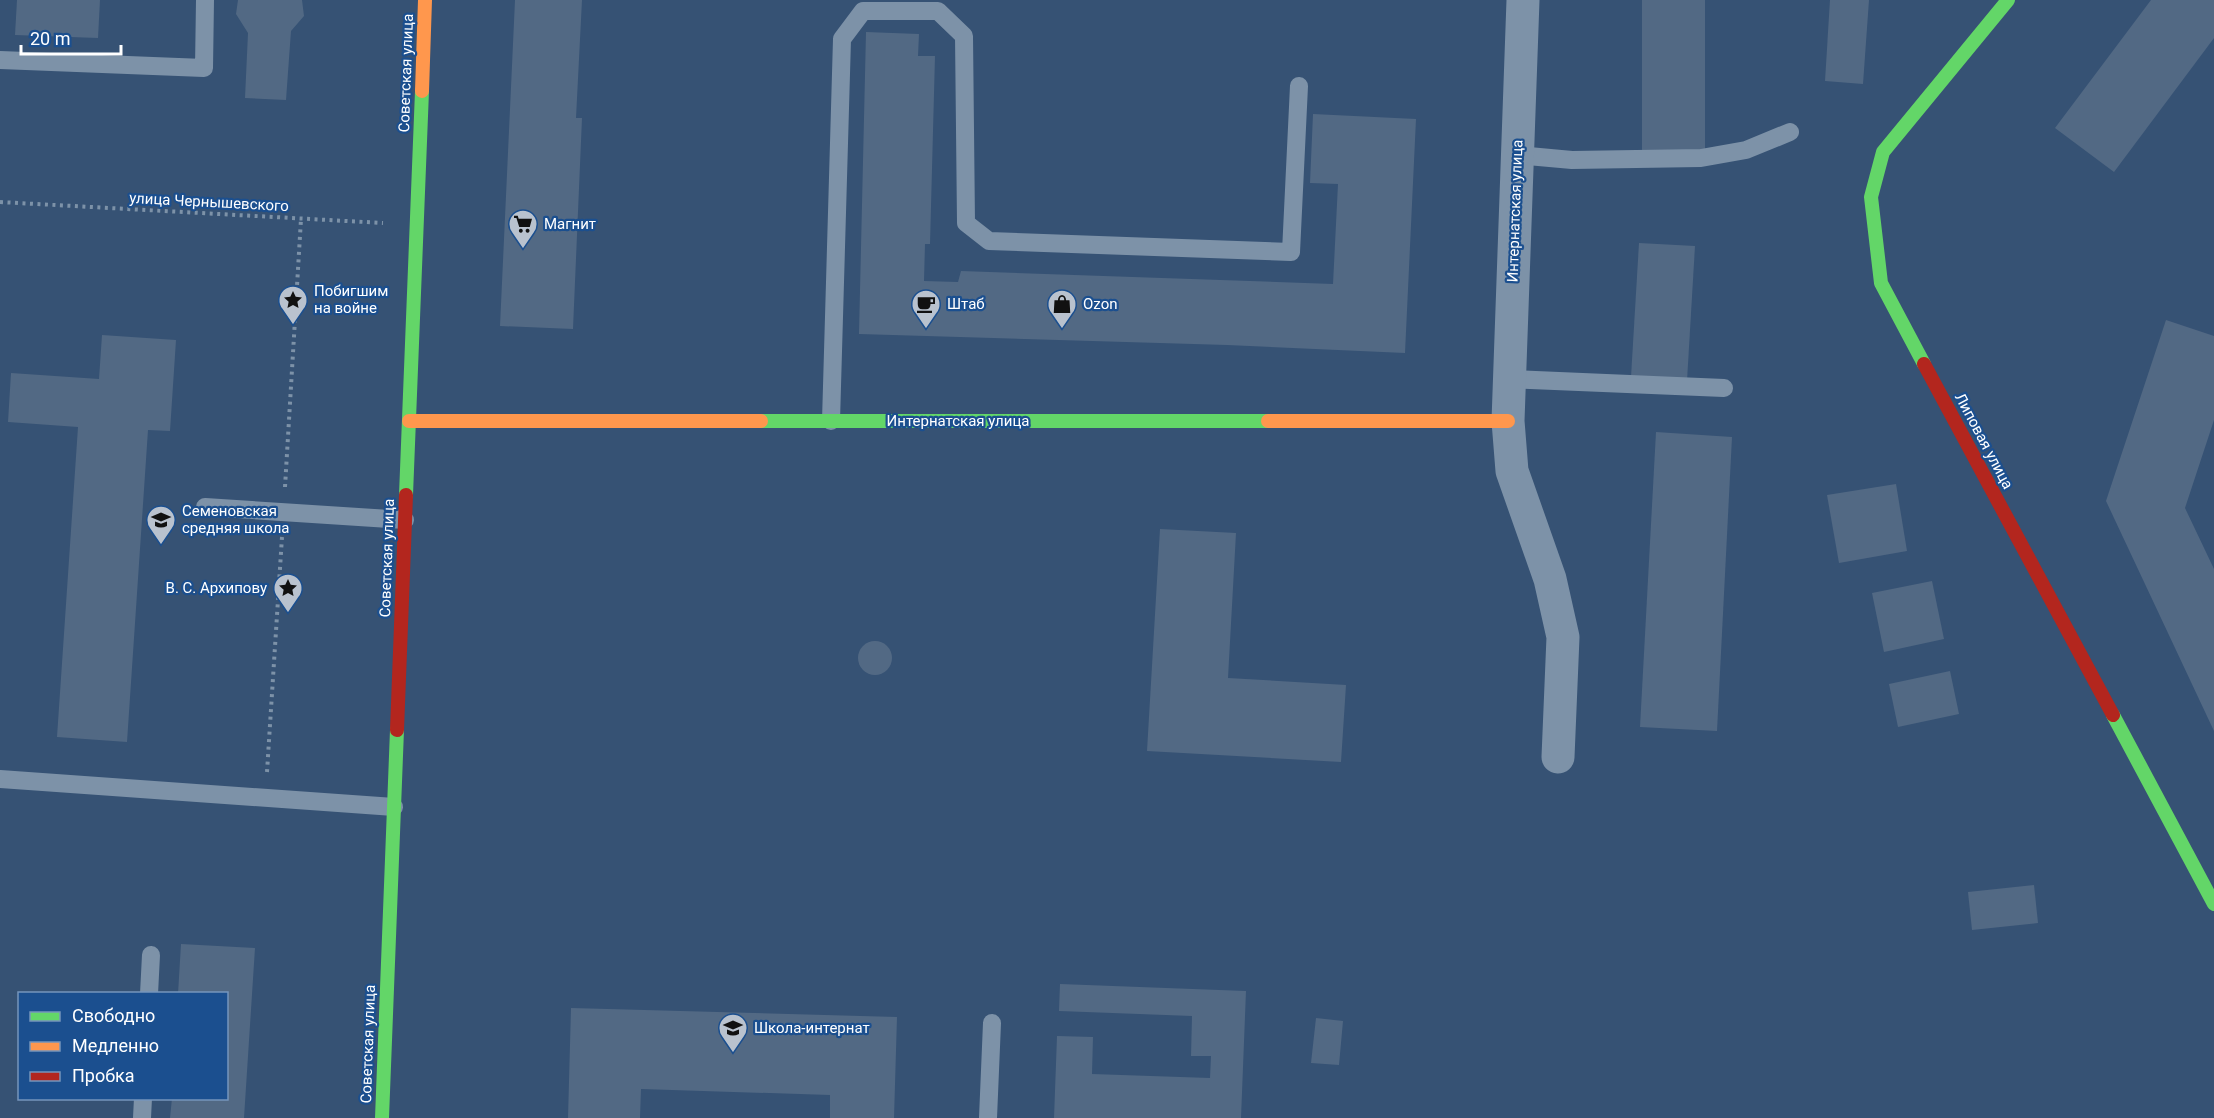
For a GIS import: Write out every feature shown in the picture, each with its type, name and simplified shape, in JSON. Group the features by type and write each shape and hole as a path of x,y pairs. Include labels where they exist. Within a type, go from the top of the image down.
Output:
{"street":[{"name":"Советская улица","path":"382,1118 425,0"},
{"name":"Интернатская улица","path":"1523,0 1508,421 1512,471 1550,579 1563,637 1558,757"},
{"name":"Липовая улица","path":"2008,0 1883,152 1871,197 1881,283 2214,904"},
{"name":"Интернатская улица","path":"409,421 1508,421"}],"lane":[{"path":"0,60 204,68 205,0"},
{"path":"831,421 842,39 863,11 938,11 964,36 966,223 988,241 1292,252 1299,86"},
{"path":"1517,154 1572,160 1701,158 1746,150 1790,132"},
{"path":"1509,379 1724,388"},
{"path":"205,507 405,520"},
{"path":"0,779 394,807"},
{"path":"149,992 151,955"},
{"path":"988,1118 992,1023"},
{"path":"142,1118 143,1100"}],"path":[{"name":"улица Чернышевского","path":"0,202 416,225"}],"building":[{"path":"17,0 100,0 98,38 15,35"},
{"path":"238,0 302,0 304,16 291,31 286,100 245,98 248,33 236,14"},
{"path":"515,0 582,0 576,118 582,118 573,329 500,326"},
{"path":"1642,0 1705,0 1705,151 1642,151"},
{"path":"1830,0 1869,0 1863,84 1825,81"},
{"path":"2151,0 2214,0 2214,38 2114,172 2055,128"},
{"path":"866,32 919,34 918,56 935,56 930,244 925,244 924,281 958,282 961,271 1333,284 1338,184 1310,183 1313,114 1416,119 1405,353 1227,345 859,334"},
{"path":"1639,243 1695,246 1687,381 1631,377"},
{"path":"2166,320 2214,336 2214,420 2185,508 2214,569 2214,731 2106,501"},
{"path":"102,335 176,340 170,431 148,430 127,742 57,737 78,427 8,422 11,373 99,379"},
{"path":"1656,432 1732,437 1717,731 1640,727"},
{"path":"1896,484 1907,551 1839,563 1827,495"},
{"path":"1160,529 1236,533 1228,678 1346,685 1341,762 1147,751"},
{"path":"1932,581 1944,639 1884,652 1872,593"},
{"path":"875,641 887,646 892,658 887,670 875,675 863,670 858,658 863,646"},
{"path":"1950,671 1959,714 1898,727 1889,684"},
{"path":"2034,885 2038,923 1972,930 1968,892"},
{"path":"181,944 255,948 244,1118 170,1118 172,1100 228,1100 228,992 178,992"},
{"path":"1060,984 1246,991 1241,1118 1054,1118 1057,1036 1093,1037 1092,1074 1210,1078 1211,1056 1191,1056 1192,1016 1059,1011"},
{"name":"Школа-интернат","path":"571,1008 897,1017 894,1118 830,1118 830,1095 641,1089 640,1118 568,1118"},
{"path":"1316,1018 1343,1021 1339,1065 1311,1063"}],"traffic: fast":[{"path":"1924,364 1881,283 1871,197 1883,152 2008,0"},
{"path":"406,495 422,91"},
{"path":"761,421 1268,421"},
{"path":"2113,715 2214,904"},
{"path":"382,1118 397,730"}],"traffic: slow":[{"path":"422,91 425,0"},
{"path":"409,421 761,421"},
{"path":"1268,421 1508,421"}],"traffic: jam":[{"path":"1924,364 2113,715"},
{"path":"397,730 406,495"}],"place":[{"name":"Магнит","path":"523,250"},
{"name":"Побигшим на войне","path":"293,326"},
{"name":"Штаб","path":"926,330"},
{"name":"Ozon","path":"1062,330"},
{"name":"Семеновская средняя школа","path":"161,546"},
{"name":"В. С. Архипову","path":"288,614"},
{"name":"Школа-интернат","path":"733,1054"}]}
